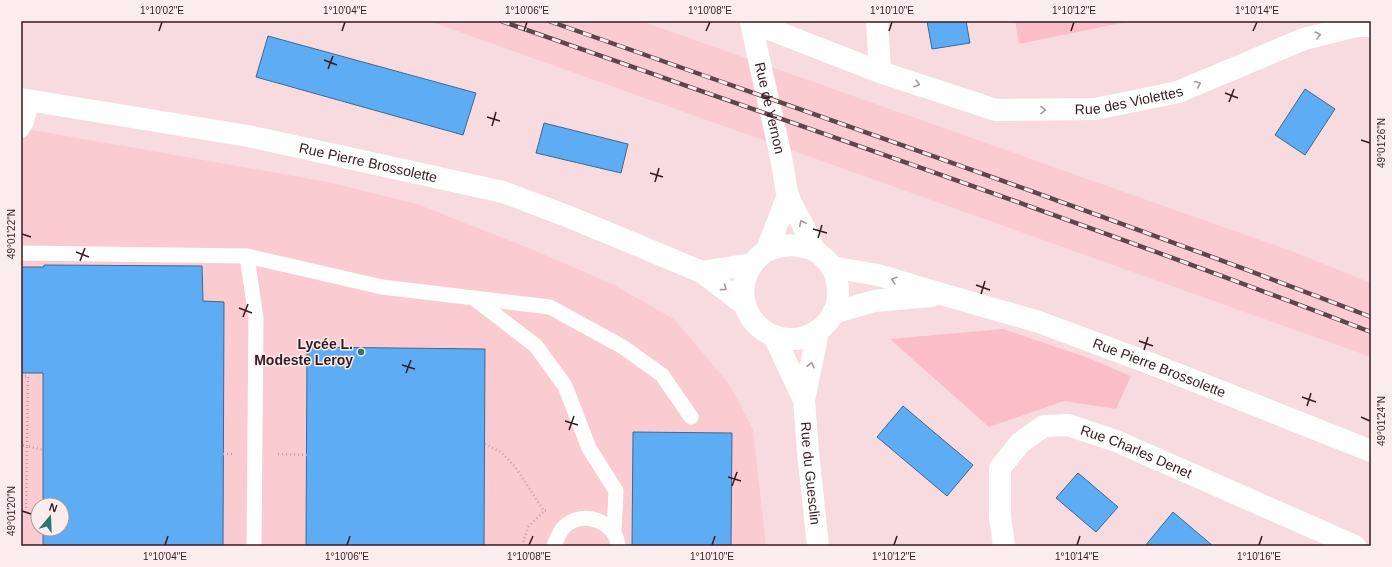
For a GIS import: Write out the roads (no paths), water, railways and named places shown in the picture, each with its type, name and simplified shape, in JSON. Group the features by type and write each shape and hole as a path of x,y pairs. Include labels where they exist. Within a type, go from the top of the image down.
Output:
{"main road":[{"path":"877,21 880,72"},
{"name":"Rue des Violettes","path":"750,22 880,72 996,110 1095,109 1178,92 1304,39 1356,26 1371,26"},
{"name":"Rue de Vernon","path":"750,22 782,161 788,195 816,251"},
{"name":"Rue Pierre Brossolette","path":"26,100 248,136 503,192 567,216 702,272 745,305"},
{"path":"702,272 760,257 779,246 792,244 804,246 816,251 827,260 832,267 836,275 839,295 834,313 818,331 797,339 785,339 774,336 761,329 751,318 745,305 743,294 747,273 760,257 788,195"},
{"name":"Rue Pierre Brossolette","path":"832,267 878,275 1039,322 1157,366 1371,451"},
{"name":"Rue Pierre Brossolette","path":"834,313 874,300 945,295"},
{"path":"804,400 818,331"},
{"path":"774,336 804,400"},
{"name":"Rue du Guesclin","path":"804,400 818,546"},
{"name":"Rue Charles Denet","path":"1004,546 1000,516 1000,468 1020,443 1044,426 1068,425 1116,441 1355,546"}],"lane":[{"path":"21,131 26,123 26,100"},
{"path":"21,253 247,256 382,287 550,308 623,347 662,375 691,417"},
{"path":"247,256 256,318 254,546"},
{"path":"475,298 536,346 564,386 589,448 616,491 616,539"},
{"path":"554,546 558,535 564,526 574,520 585,518 596,519 606,524 616,539"}],"railway":[{"path":"501,21 1046,212 1371,332"},
{"path":"549,21 1064,203 1371,317"}],"place":[{"name":"Lycée L. Modeste Leroy","path":"361,352"}]}
